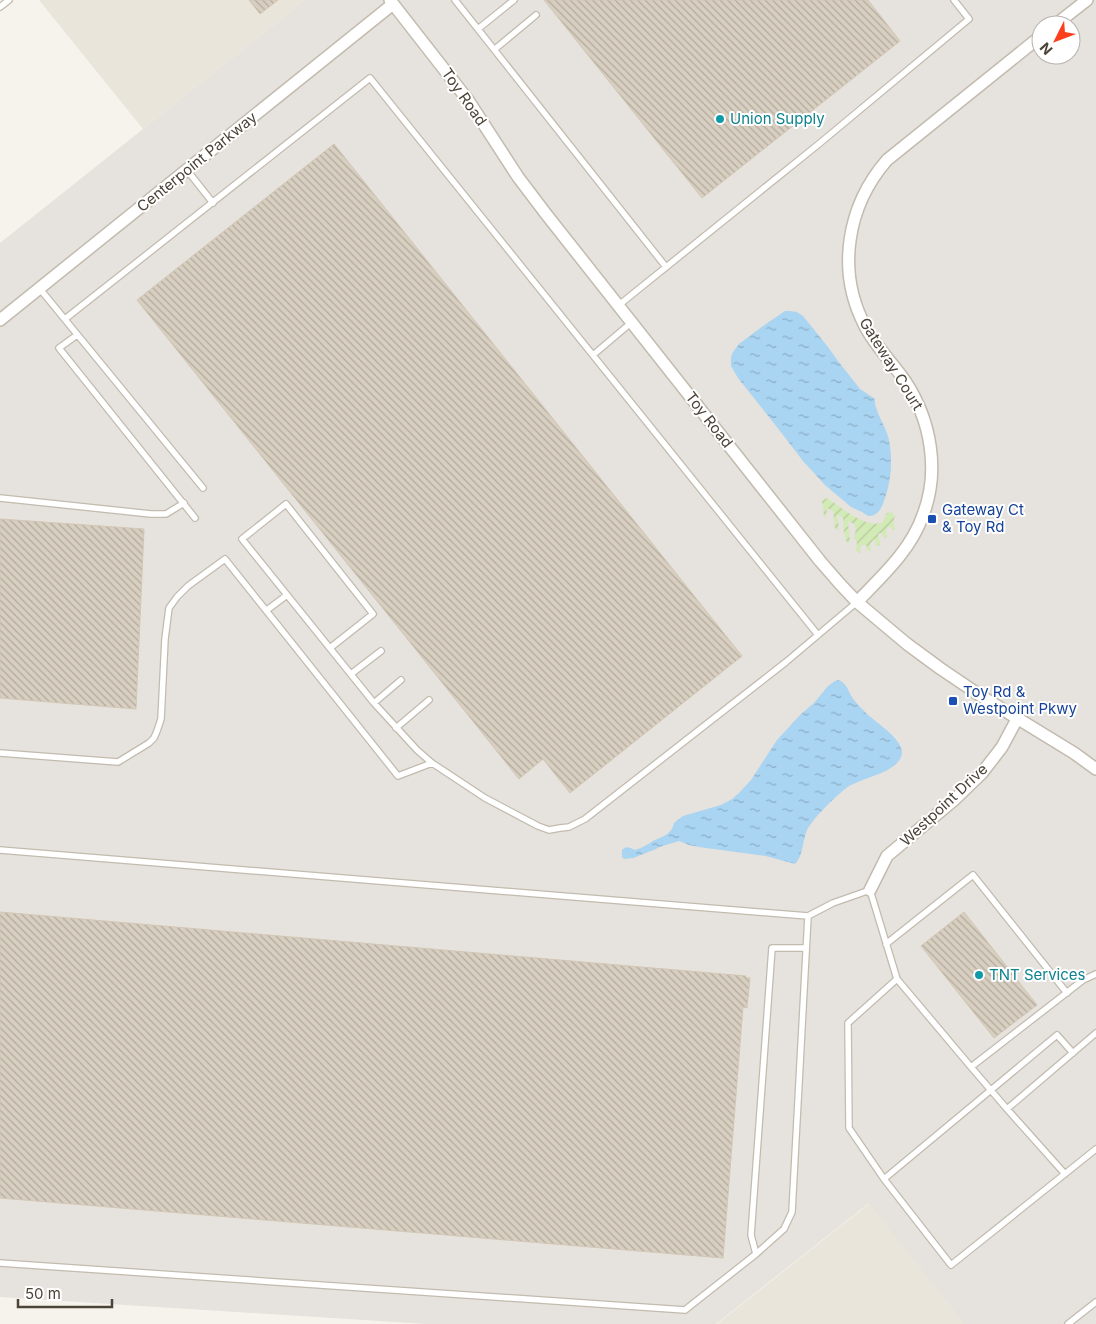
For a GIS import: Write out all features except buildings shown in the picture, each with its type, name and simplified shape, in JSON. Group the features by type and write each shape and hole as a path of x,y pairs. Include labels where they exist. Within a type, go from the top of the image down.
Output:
{"street":[{"path":"1068,15 1087,0"},
{"name":"Centerpoint Parkway","path":"0,320 394,1"},
{"name":"Toy Road","path":"394,1 468,100 518,177 840,584 857,602 907,644 941,669 1096,769"},
{"name":"Gateway Court","path":"857,602 896,561 918,528 927,502 932,456 927,429 916,400 904,380 875,343 864,325 854,300 848,258 850,232 857,209 868,186 887,160 1031,44"},
{"name":"Westpoint Drive","path":"870,890 887,856 954,800 982,773 1002,747 1017,719"}],"lane":[{"path":"0,8 9,0"},
{"path":"455,0 666,267"},
{"path":"478,29 514,0"},
{"path":"618,305 820,143 969,19 954,0"},
{"path":"494,49 536,15"},
{"path":"64,320 370,78 818,635"},
{"path":"187,170 213,203"},
{"path":"40,289 203,488"},
{"path":"593,355 632,322"},
{"path":"77,335 59,348 195,518"},
{"path":"0,498 159,514 166,514 184,503"},
{"path":"330,648 373,614 286,504 242,539 374,704 417,750 432,763 485,798 549,830 568,827 585,820 786,662 857,602"},
{"path":"0,753 118,762 149,743 154,738 161,719 165,640 169,608 188,586 225,559 398,776 432,763"},
{"path":"267,610 287,595"},
{"path":"351,674 381,651"},
{"path":"374,704 401,680"},
{"path":"396,728 429,700"},
{"path":"0,850 808,916 833,903 870,890 897,979 1007,1110 1065,1174"},
{"path":"886,944 973,876 1066,993"},
{"path":"0,1263 685,1310 756,1254 784,1229 792,1212 808,916"},
{"path":"756,1254 751,1236 772,948 806,948"},
{"path":"971,1067 1083,980 1096,974"},
{"path":"897,979 848,1023 849,1128 884,1178 951,1265 1096,1149"},
{"path":"1007,1110 1096,1033"},
{"path":"884,1178 1057,1035 1073,1053"},
{"path":"1068,1324 1096,1302"}],"shaded area":[{"path":"39,0 305,0 143,129"},
{"path":"305,0 1096,0 1096,1324 964,1324 869,1203 716,1324 426,1324 0,1297 0,243"},
{"path":"870,1203 964,1324 717,1324"}],"green space":[{"path":"827,498 860,520 875,524 882,523 887,513 892,512 895,516 893,522 895,529 893,530 889,526 886,530 886,538 884,538 882,533 878,534 879,546 876,546 874,539 870,544 871,550 868,551 866,545 861,545 859,553 856,551 857,542 854,538 856,529 854,524 848,521 850,542 847,543 843,518 837,514 839,529 837,530 835,528 833,511 827,508 826,517 824,516 822,501"}],"water":[{"path":"785,311 797,312 803,316 860,389 875,399 877,412 888,436 891,459 890,475 884,501 877,513 872,516 868,516 851,507 825,485 803,461 738,378 731,366 731,357 739,344"},
{"path":"838,680 846,686 856,703 895,738 902,751 901,757 897,763 884,772 851,785 825,807 808,828 800,856 795,864 766,856 699,847 679,841 633,858 624,859 622,857 622,850 624,848 628,847 635,850 663,836 683,816 721,805 732,799 751,780 777,740 828,686"}],"place":[{"name":"Union Supply","path":"720,119"},
{"name":"Gateway Ct & Toy Rd","path":"932,519"},
{"name":"Toy Rd & Westpoint Pkwy","path":"953,701"},
{"name":"TNT Services","path":"979,975"}]}
